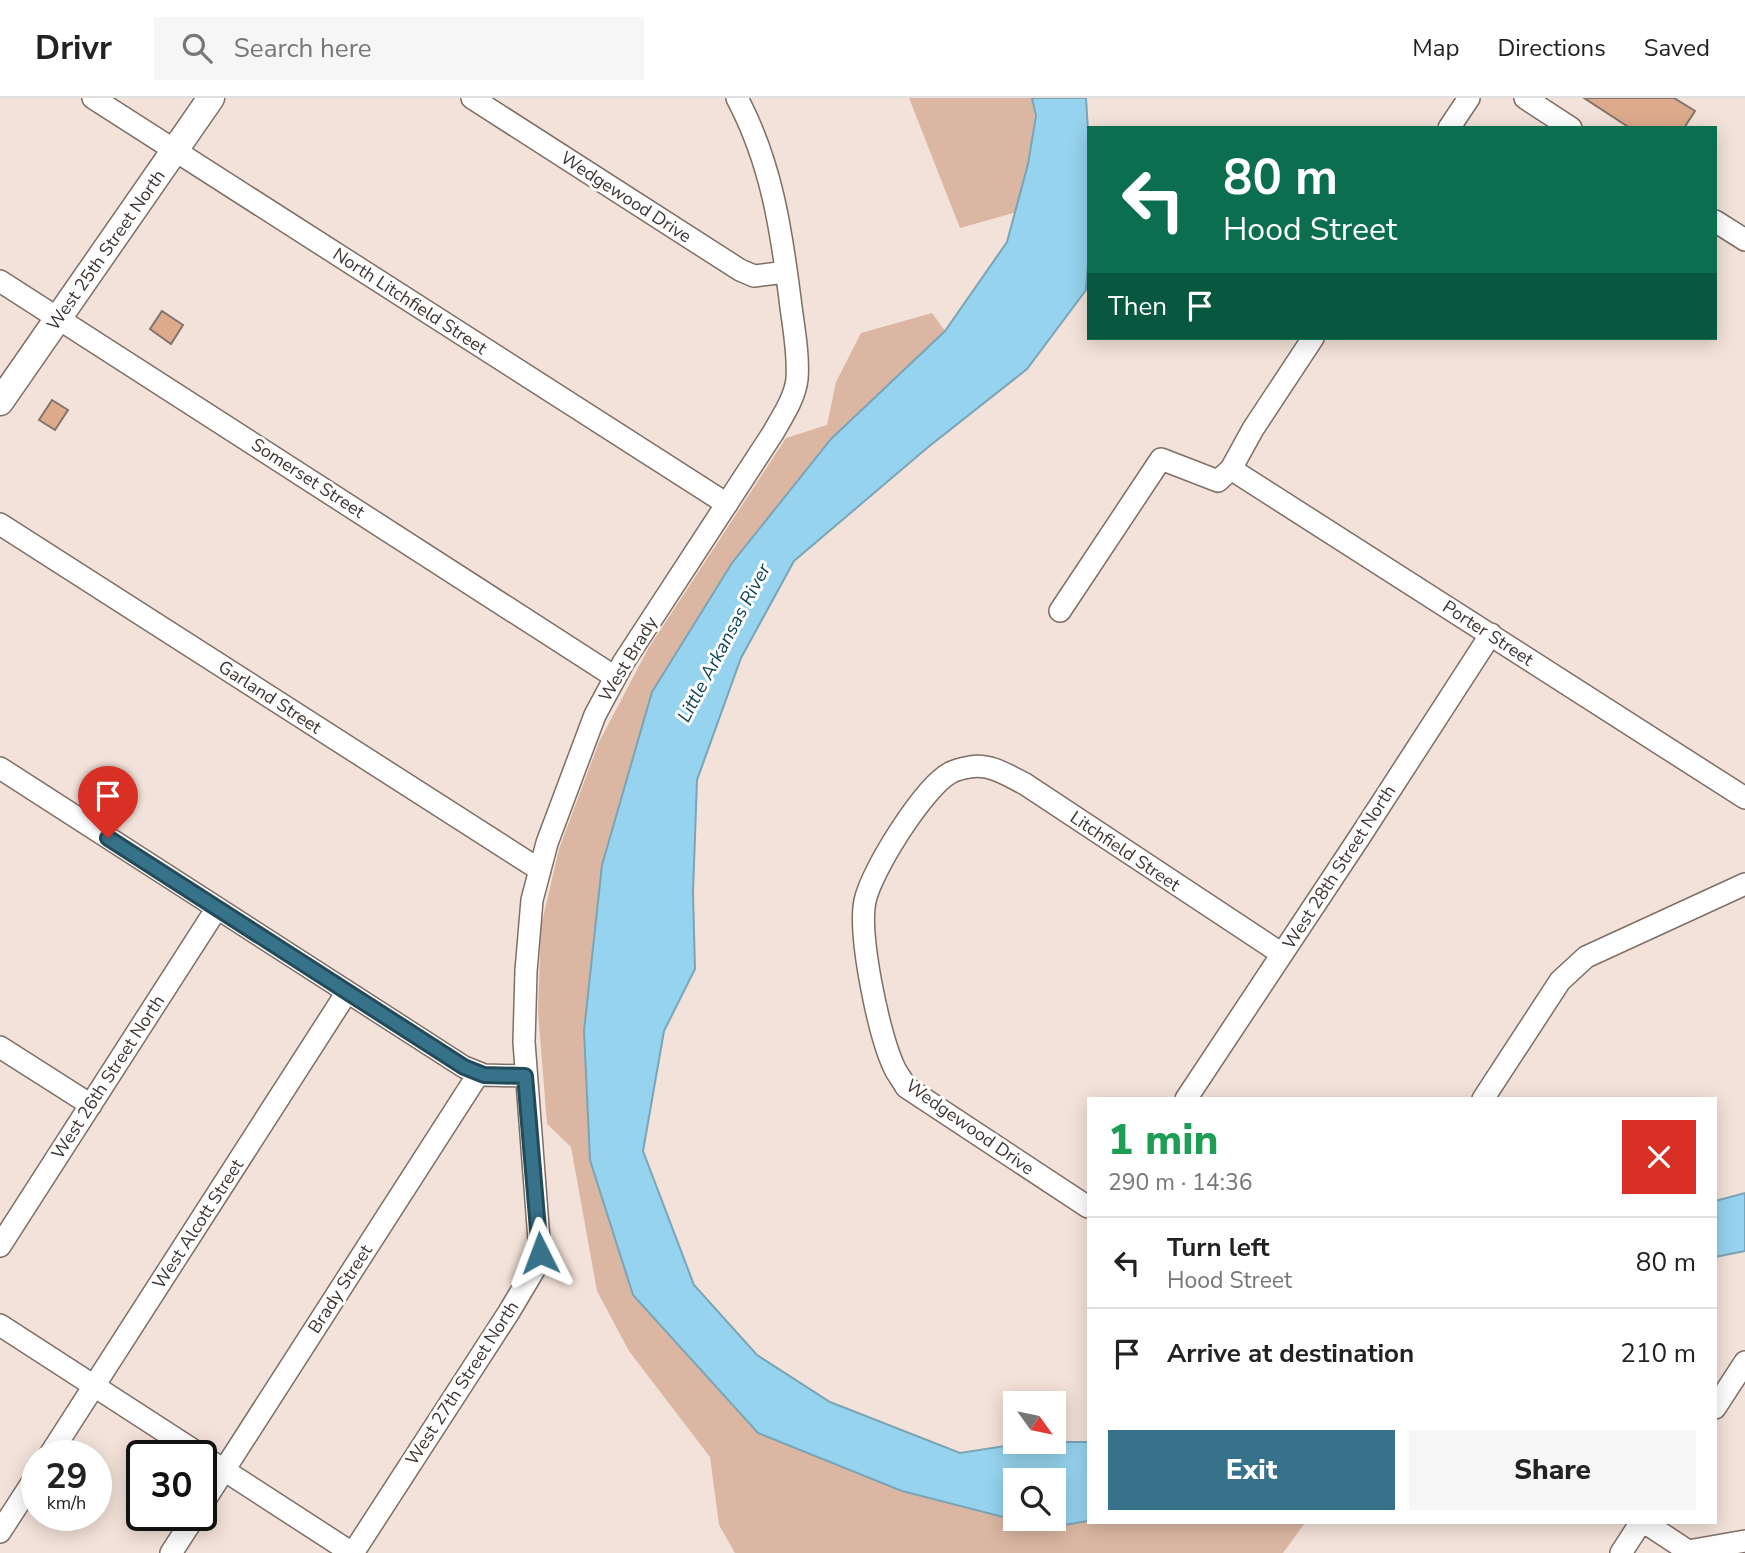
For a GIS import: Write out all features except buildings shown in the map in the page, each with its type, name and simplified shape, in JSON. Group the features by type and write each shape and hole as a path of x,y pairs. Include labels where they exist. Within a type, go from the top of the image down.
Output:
{"main road":[{"name":"West 25th Street North","path":"0,402 211,98"}],"street":[{"name":"North Litchfield Street","path":"93,98 727,504"},
{"name":"Wedgewood Drive","path":"472,98 740,270 754,275 786,272"},
{"name":"West Brady","path":"525,1076 526,971 532,900 547,843 595,715 615,677 786,411 797,382 796,348 771,181 748,119 737,98"},
{"path":"1450,126 1469,98"},
{"path":"1525,98 1568,126"},
{"path":"1717,222 1745,240"},
{"name":"Somerset Street","path":"0,281 615,677"},
{"path":"1060,611 1161,459 1218,481 1231,469 1253,429 1312,340"},
{"name":"Porter Street","path":"1231,469 1745,798"},
{"name":"Garland Street","path":"0,524 540,870"},
{"name":"West 28th Street North","path":"1187,1097 1490,634"},
{"name":"Litchfield Street","path":"962,769 972,766 999,770 1025,784 1282,954"},
{"path":"0,768 464,1067 502,1077 525,1076"},
{"name":"Wedgewood Drive","path":"962,769 950,773 930,789 873,876 865,902 863,937 878,1015 894,1067 906,1087 1087,1206"},
{"path":"1484,1097 1560,981 1586,957 1745,884"},
{"name":"West 26th Street North","path":"0,1247 217,908"},
{"name":"West Alcott Street","path":"59,1440 347,992"},
{"path":"0,1047 91,1105"},
{"name":"Brady Street","path":"217,1482 479,1073"},
{"name":"West 27th Street North","path":"352,1553 534,1270 540,1253 525,1076"},
{"path":"0,1325 352,1553"},
{"path":"1717,1405 1745,1362"},
{"path":"0,1532 21,1500"},
{"path":"1621,1553 1641,1524"},
{"path":"1645,1524 1689,1552 1745,1541"},
{"path":"171,1553 185,1531"}],"shaded area":[{"path":"909,98 1032,98 1034,140 1017,212 960,228"},
{"path":"932,313 945,331 831,439 732,563 584,1031 759,1433 902,1491 1003,1517 1003,1531 1066,1531 1066,1525 1087,1521 1087,1524 1304,1524 1283,1553 735,1553 719,1525 710,1457 629,1351 597,1291 571,1147 547,1124 538,1011 541,926 559,849 599,742 648,649 786,438 827,425 836,382 861,333"}],"water":[{"name":"Little Arkansas River","path":"1032,98 1086,98 1086,290 1027,369 927,448 794,561 741,658 697,780 693,893 695,969 664,1031 643,1151 694,1285 757,1355 830,1402 960,1453 1003,1446 1003,1454 1066,1454 1066,1442 1087,1442 1087,1521 1066,1525 1066,1468 1003,1468 1003,1517 902,1491 758,1433 633,1295 590,1160 584,1031 602,865 652,692 732,563 831,439 945,331 1007,242 1028,164 1036,116"},
{"path":"1745,1193 1745,1251 1717,1257 1717,1200"}],"route":[{"path":"108,838 464,1067 484,1075 525,1076 540,1253"}]}
